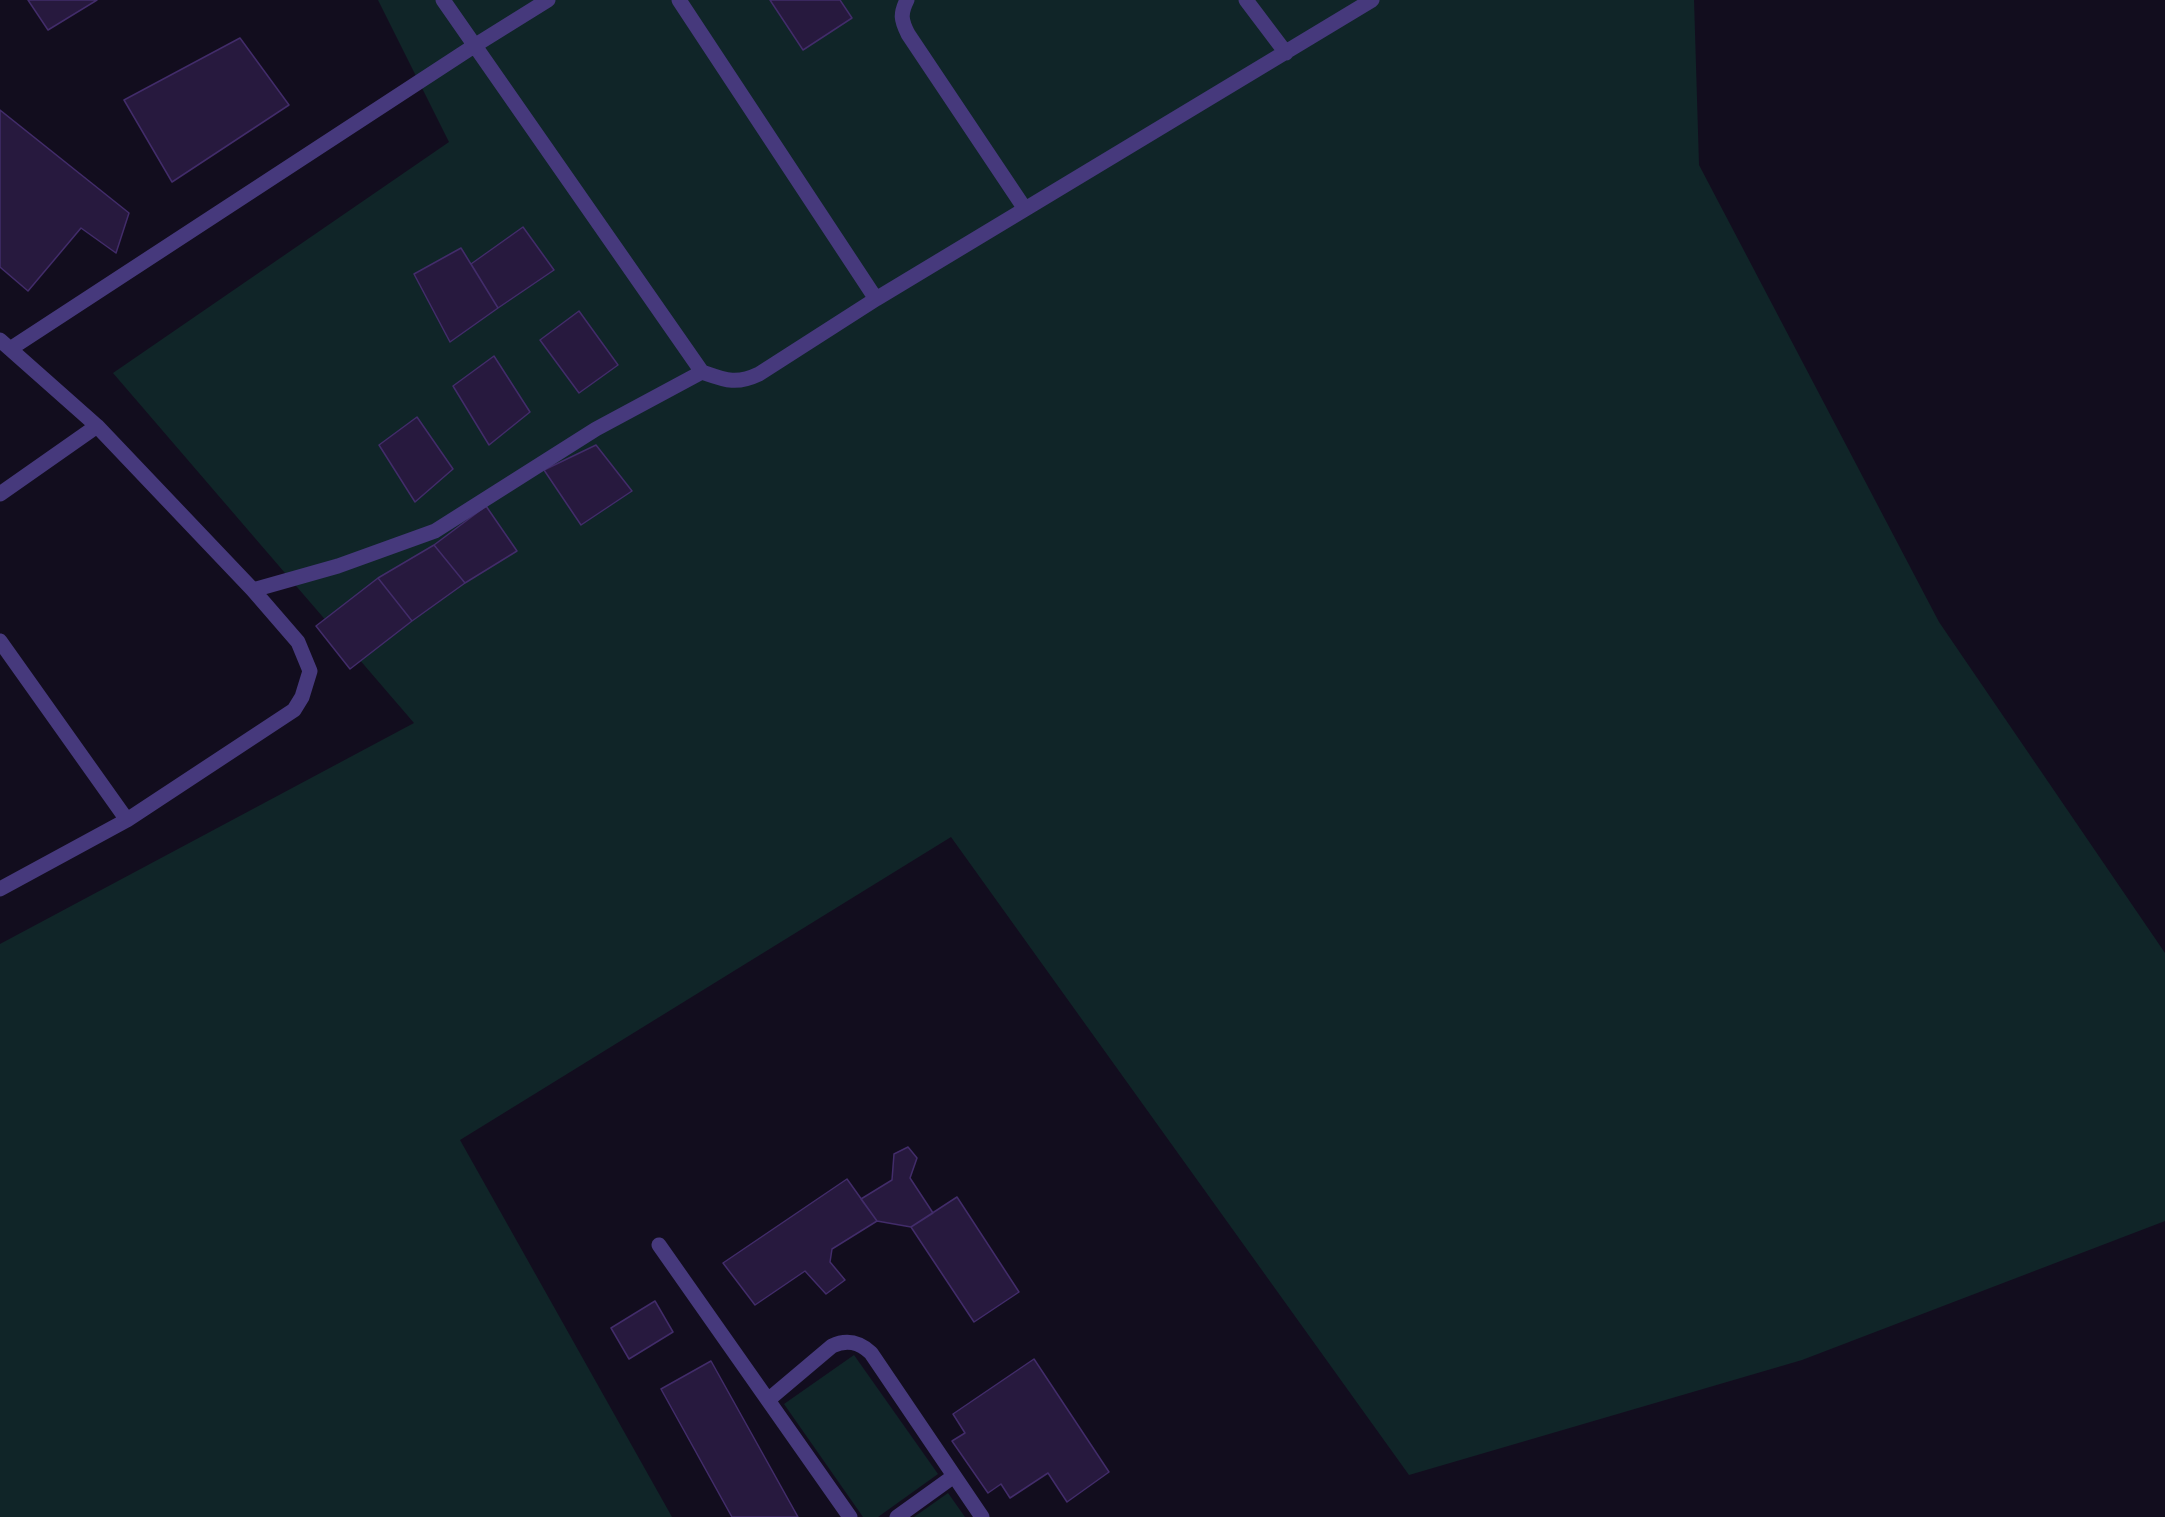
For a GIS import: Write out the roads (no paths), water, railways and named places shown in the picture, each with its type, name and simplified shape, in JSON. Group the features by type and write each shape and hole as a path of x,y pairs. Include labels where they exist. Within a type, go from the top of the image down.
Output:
{"street":[{"path":"443,0 702,372 718,378 744,381 1372,0"},
{"path":"0,889 127,820 294,710 302,696 310,671 298,642 253,590 97,426 5,345 548,0"},
{"path":"679,0 876,299"},
{"path":"907,0 902,11 902,21 908,34 1025,209"},
{"path":"1246,0 1286,53"},
{"path":"253,590 338,566 435,531 596,429 702,372"},
{"path":"0,494 97,426"},
{"path":"0,641 127,820"},
{"path":"659,1245 850,1517"},
{"path":"768,1400 832,1346 842,1342 853,1342 863,1346 871,1353 982,1517"},
{"path":"897,1517 954,1476"}]}
